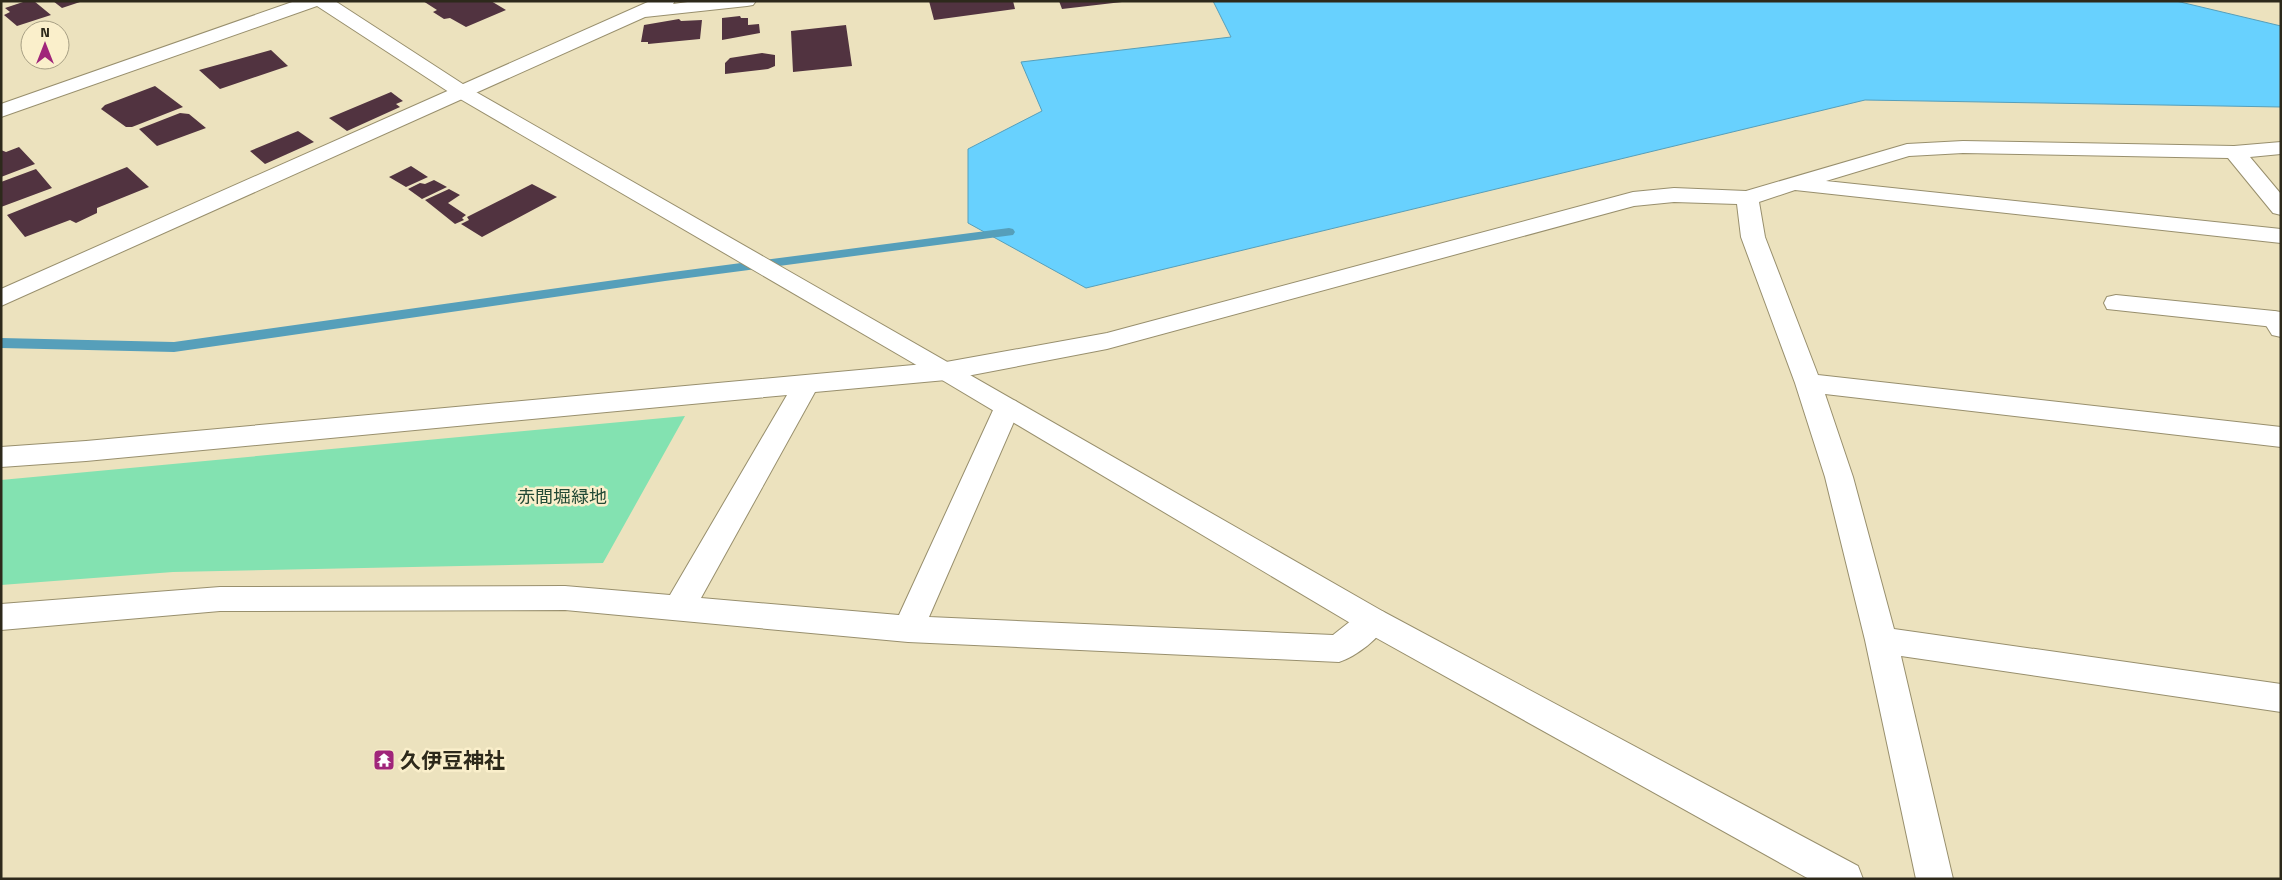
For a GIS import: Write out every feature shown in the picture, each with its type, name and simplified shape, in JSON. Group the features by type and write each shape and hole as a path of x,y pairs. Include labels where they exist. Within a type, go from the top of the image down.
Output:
{"street":[{"path":"1,111 313,1"},
{"path":"322,1 462,92 946,371 1373,621 1845,879"},
{"path":"1,298 666,1"},
{"path":"640,13 747,1"},
{"path":"1,457 96,450 946,371 1107,342 1633,199 1674,195 1747,198 1907,150 1963,147 2234,152 2281,148"},
{"path":"2234,152 2281,208"},
{"path":"1790,184 2281,236"},
{"path":"1747,198 1753,237 1808,383 1839,477 1881,640 1935,879"},
{"path":"2116,303 2278,322"},
{"path":"1808,383 2281,437"},
{"path":"679,608 806,384"},
{"path":"908,629 1007,408"},
{"path":"1,617 220,600 565,598 908,629 1339,649 1373,621"},
{"path":"1881,640 2281,698"}],"green space":[{"name":"赤間堀緑地","path":"685,416 603,563 173,572 1,585 1,480"}],"water":[{"path":"1213,1 2176,1 2281,26 2281,107 1865,100 1086,288 968,223 968,149 1042,111 1021,62 1231,37"}],"building":[{"path":"26,1 34,1 51,15 36,20 20,20 20,25 17,26 4,15 10,12 5,8"},
{"path":"53,1 80,1 80,2 62,8"},
{"path":"423,1 491,1 506,10 466,27 450,18 444,19 433,12 437,10"},
{"path":"929,1 1013,1 1015,9 934,20"},
{"path":"1059,1 1122,1 1122,2 1062,9"},
{"path":"740,16 741,18 748,18 748,25 759,24 760,33 722,40 722,18"},
{"path":"679,19 681,21 702,20 700,39 648,44 648,42 641,42 644,25"},
{"path":"846,25 852,66 793,72 791,31"},
{"path":"271,50 288,66 220,89 199,70"},
{"path":"762,53 775,55 775,66 768,69 725,74 725,63 730,58"},
{"path":"155,86 183,107 132,127 126,127 101,109 105,105"},
{"path":"391,92 403,101 396,104 400,107 347,131 329,118"},
{"path":"180,113 189,114 206,128 157,146 139,129"},
{"path":"298,131 314,142 265,164 250,151"},
{"path":"19,147 35,164 1,177 1,150 6,152"},
{"path":"411,166 428,177 406,187 389,177"},
{"path":"127,167 149,187 97,208 97,213 76,223 70,220 25,237 7,215"},
{"path":"36,169 52,188 1,207 1,182"},
{"path":"434,180 447,187 422,199 408,189 420,183 425,184"},
{"path":"532,184 557,197 482,237 461,224 469,220 467,217"},
{"path":"449,189 460,195 448,203 466,215 462,218 464,220 455,224 425,200"}],"waterway":[{"path":"1,343 174,347 665,277 1009,232"}],"place":[{"name":"久伊豆神社","path":"384,760"}]}
